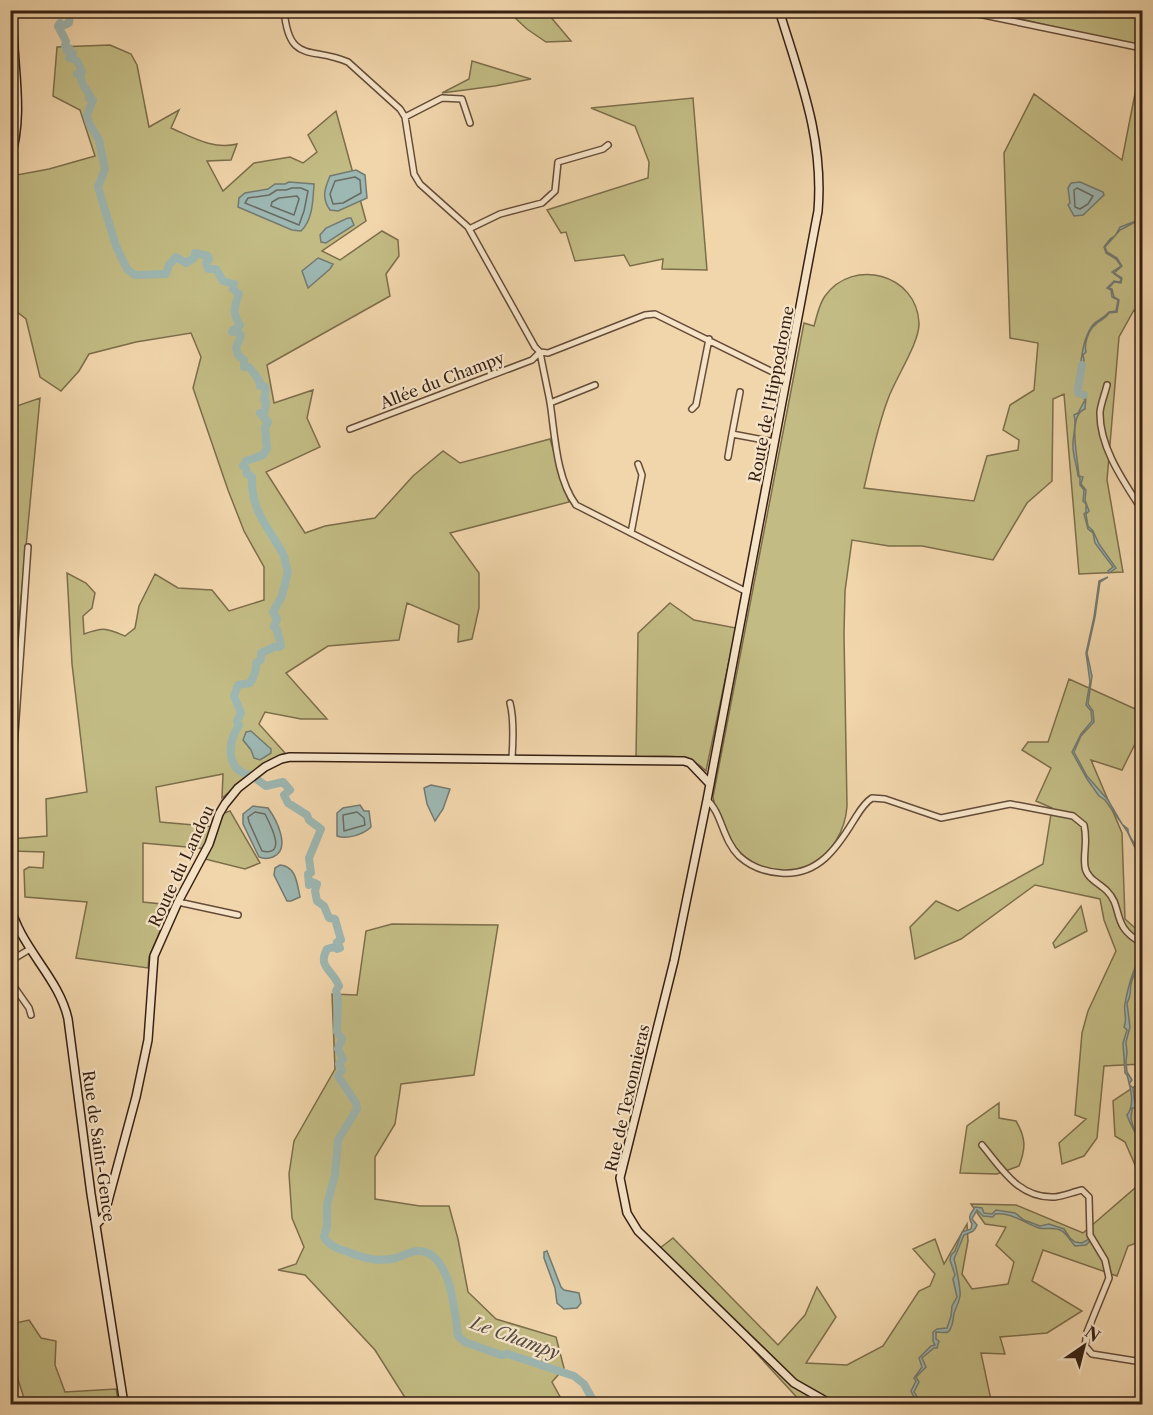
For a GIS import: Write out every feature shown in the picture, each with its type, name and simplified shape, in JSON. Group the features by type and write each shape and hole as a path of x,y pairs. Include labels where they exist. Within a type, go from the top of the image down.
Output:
{"street":[{"path":"10,160 16,143 18,107 13,10"},
{"path":"284,10 290,38 296,47 303,52 348,62 400,109 405,117 414,174 420,184 469,229 535,347 540,352 550,403 555,448 569,496 576,505 747,592"},
{"name":"Route de l'Hippodrome","path":"710,784 818,211 820,162 810,110 779,10"},
{"path":"959,10 1143,48"},
{"path":"405,117 442,98 462,99 470,123"},
{"path":"469,229 500,214 542,203 555,191 558,162 603,149 608,144"},
{"name":"Allée du Champy","path":"350,429 532,360 540,352 548,353 645,315 656,314 787,378"},
{"path":"692,409 696,405 709,339"},
{"path":"550,403 595,385"},
{"path":"1107,385 1100,409 1100,422 1106,444 1127,486 1143,510"},
{"path":"728,457 740,392"},
{"path":"732,434 775,442"},
{"path":"631,533 642,475 638,464"},
{"path":"10,762 14,747 28,547"},
{"path":"510,703 513,714 512,759"},
{"name":"Route du Landou","path":"96,1225 104,1216 136,1097 148,1040 152,962 178,902 209,844 219,814 238,789 255,775 281,759 290,757 684,761 690,763 710,784"},
{"path":"10,769 10,807"},
{"name":"Rue de Texonnieras","path":"710,784 674,961 624,1156 620,1178 621,1191 627,1213 649,1243 794,1383 831,1404"},
{"path":"707,800 714,807 723,833 740,857 758,868 787,874 812,868 826,859 839,844 864,805 872,798 885,799 941,818 1010,804 1073,816 1084,825 1087,837 1085,869 1090,878 1108,892 1121,925 1133,938 1143,943"},
{"path":"178,902 238,915"},
{"name":"Rue de Saint-Gence","path":"10,904 30,949 66,1009 124,1404"},
{"path":"10,961 30,949"},
{"path":"10,981 29,1008 31,1015"},
{"path":"982,1145 1023,1191 1054,1197 1082,1190 1089,1197 1090,1235 1105,1260 1109,1278 1087,1332 1085,1346 1092,1354 1143,1362"}],"shaded area":[{"path":"1016,11 1142,11 1142,48 1017,18"},
{"path":"549,15 571,41 546,42 514,17"},
{"path":"110,45 131,54 137,65 149,127 179,110 171,128 211,144 237,144 231,160 207,161 223,191 254,163 290,157 303,163 317,152 308,135 336,111 366,221 322,251 340,260 382,231 398,240 399,256 386,274 390,296 267,365 274,403 313,390 307,418 320,447 266,472 305,533 325,526 375,518 413,476 443,451 460,463 550,439 569,502 450,533 479,573 479,608 472,639 458,642 459,625 407,603 399,640 328,646 286,673 327,719 301,719 265,712 259,724 285,753 262,765 222,798 223,774 156,787 160,822 217,827 224,813 230,811 260,863 245,869 205,859 209,849 143,843 143,902 171,905 149,957 148,968 76,958 87,902 25,897 24,870 29,867 43,868 44,852 11,851 11,839 47,836 46,799 87,792 72,664 67,573 86,583 95,593 92,608 83,616 84,634 104,629 125,636 135,628 139,606 155,574 178,588 212,590 229,611 264,600 264,567 244,531 193,388 201,357 191,333 136,342 89,354 79,371 61,391 40,377 26,319 16,311 11,299 11,176 49,169 95,156 80,110 53,96 57,47"},
{"path":"1142,58 1142,315 1134,310 1119,337 1107,480 1123,572 1079,574 1064,394 1053,399 1052,481 1027,503 993,560 922,546 889,546 852,540 845,591 847,806 844,824 836,841 825,854 811,864 796,870 779,871 762,867 745,857 733,845 720,822 713,797 804,323 814,326 825,296 837,284 851,277 867,274 882,276 896,283 907,293 916,306 918,331 884,410 864,488 974,501 987,456 1018,450 1019,440 1003,430 1010,405 1034,390 1038,343 1010,338 1004,153 1034,94 1122,160"},
{"path":"472,61 531,79 442,93 469,79"},
{"path":"693,98 707,270 662,269 663,259 630,266 624,255 575,261 566,232 561,233 547,210 648,178 649,162 635,126 591,108"},
{"path":"40,398 18,631 11,631 11,408"},
{"path":"670,603 694,620 736,628 706,771 691,760 674,756 636,757 638,633"},
{"path":"1069,679 1142,712 1142,730 1122,770 1091,760 1122,833 1125,919 1142,934 1142,1064 1104,1066 1097,1138 1084,1156 1062,1164 1059,1143 1086,1119 1075,1115 1082,1033 1088,1011 1116,951 1104,920 1100,899 1035,885 961,939 915,959 910,927 936,901 958,911 1043,864 1052,808 1036,801 1051,768 1022,750 1028,742 1048,742"},
{"path":"1081,906 1087,931 1055,948 1053,943"},
{"path":"392,924 498,925 474,1075 401,1084 395,1124 375,1157 375,1199 420,1206 449,1206 468,1292 496,1319 556,1337 564,1368 552,1382 564,1404 409,1404 375,1350 305,1275 278,1270 296,1264 304,1247 292,1218 289,1174 294,1141 335,1069 332,994 357,995 366,931"},
{"path":"1137,1085 1142,1101 1139,1115 1142,1121 1142,1181 1125,1142 1115,1136 1113,1101"},
{"path":"999,1103 999,1118 1016,1121 1022,1133 1024,1148 1019,1166 997,1174 960,1173 967,1126"},
{"path":"1142,1182 1142,1241 1128,1246 1117,1276 1043,1250 1032,1281 1082,1311 1047,1333 1000,1337 1005,1354 981,1353 991,1400 980,1404 803,1404 660,1248 673,1238 778,1345 805,1315 817,1287 836,1317 806,1363 847,1365 883,1346 919,1291 930,1286 935,1274 913,1249 935,1239 944,1264 967,1224 968,1241 962,1274 972,1289 1008,1284 1014,1262 996,1245 1006,1227 985,1224 971,1204 1016,1205 1083,1233"},
{"path":"29,1320 41,1338 56,1341 55,1365 65,1392 116,1389 119,1404 93,1404 93,1400 28,1399 27,1404 23,1404 23,1395 11,1358 11,1324"}],"water":[{"path":"356,170 365,175 367,198 338,211 330,210 327,206 325,189 330,176"},
{"path":"289,182 314,184 310,215 301,231 292,230 238,207 239,198 245,193"},
{"path":"1080,182 1103,192 1104,195 1083,215 1074,216 1068,205 1070,203 1068,188 1071,183"},
{"path":"1142,215 1141,219 1120,230 1116,235 1120,227 1136,221"},
{"path":"351,218 354,225 326,243 321,242 320,235 326,228"},
{"path":"1114,236 1105,247 1107,252 1117,258 1122,266 1114,273 1122,278 1121,283 1114,282 1109,288 1112,289 1114,297 1119,300 1117,312 1109,313 1090,331 1079,375 1086,337 1094,324 1109,312 1116,311 1118,300 1112,297 1111,290 1107,288 1114,281 1120,282 1121,279 1112,272 1121,266 1116,259 1106,253 1104,247"},
{"path":"318,258 333,264 308,288 302,271"},
{"path":"1078,389 1086,395 1085,409 1076,420 1075,428 1079,476 1083,477 1081,484 1086,490 1085,500 1089,511 1086,514 1088,526 1093,531 1116,568 1109,573 1108,571 1113,567 1095,543 1093,533 1088,529 1084,514 1086,504 1083,501 1084,490 1080,485 1074,455 1074,415 1078,413 1085,400 1082,395 1077,394"},
{"path":"1108,577 1100,582 1087,653 1092,676 1088,704 1093,711 1094,722 1081,736 1074,752 1087,776 1108,800 1122,824 1087,779 1072,752 1081,734 1092,721 1091,711 1086,705 1090,682 1086,653 1099,581"},
{"path":"251,731 271,749 271,753 260,760 254,758 243,740 246,732"},
{"path":"431,785 450,789 443,809 435,821 427,804 424,788"},
{"path":"360,805 364,811 369,811 371,827 355,836 337,836 337,813 343,808"},
{"path":"253,806 268,808 278,826 282,841 281,848 279,853 273,857 259,857 243,824 243,814"},
{"path":"1122,824 1128,829 1137,850 1142,851 1142,861 1141,852 1137,852"},
{"path":"280,865 293,872 300,897 287,901 274,875 275,868"},
{"path":"1142,954 1141,962 1132,980 1127,1003 1130,1027 1126,1042 1126,1062 1127,1072 1132,1080 1129,1084 1125,1073 1123,1043 1127,1030 1124,1027 1125,1007 1131,979"},
{"path":"1130,1085 1133,1088 1135,1103 1137,1103 1136,1108 1132,1108 1131,1118 1138,1138 1127,1115 1132,1102"},
{"path":"975,1207 982,1208 984,1213 992,1214 996,1210 1015,1213 1024,1220 1040,1226 1049,1224 1064,1229 1075,1242 1082,1243 1089,1239 1090,1241 1086,1245 1075,1246 1066,1234 1059,1230 1039,1228 1007,1215 983,1216 977,1210 972,1219 977,1225 976,1228 964,1235 954,1259 960,1293 952,1325 948,1332 936,1332 936,1339 939,1341 937,1348 922,1358 926,1367 916,1377 919,1382 914,1392 920,1404 917,1404 911,1391 916,1381 914,1378 922,1367 919,1358 935,1345 933,1332 947,1328 952,1306 957,1297 951,1255 955,1251 962,1232 971,1229 970,1217"},
{"path":"547,1251 561,1287 564,1290 579,1293 581,1303 577,1308 564,1309 557,1303 555,1288 544,1258 544,1252"}],"waterway":[{"name":"Le Champy","path":"71,10 69,23 62,26 60,23 58,26 66,41 65,46 69,48 67,51 73,53 69,58 77,61 82,72 77,74 81,77 89,98 93,100 87,115 99,140 105,169 98,187 116,246 127,269 135,275 166,274 169,265 176,257 186,263 194,258 195,253 208,256 206,263 208,269 216,269 223,281 234,284 233,289 239,294 235,310 240,325 232,332 238,332 241,335 236,348 238,355 244,360 244,367 249,367 259,380 260,386 266,389 265,411 260,413 268,422 265,428 267,448 263,455 246,461 243,466 247,474 252,477 252,489 257,509 284,556 288,571 282,596 273,612 277,619 274,627 281,646 261,653 261,660 256,663 250,683 238,685 234,696 241,713 231,747 232,761 241,772 249,775"},
{"path":"1082,365 1078,393 1084,395"},
{"name":"Le Champy","path":"255,778 266,786 283,782 290,790 284,795 288,803 307,815 309,820 321,829 309,858 311,873 308,874 309,885 312,882 317,884 315,891 317,901 324,906 329,918 335,919 341,940 337,942 340,948 327,949 324,960 339,986 336,991 338,998 337,1032 342,1039 338,1049 343,1059 339,1064 342,1070 338,1076 356,1103 357,1109 338,1140 335,1175 327,1205 327,1226 324,1237 336,1247 373,1259 396,1258 415,1251 429,1254 438,1261 449,1285 458,1336 465,1342 501,1355 508,1354 574,1376 584,1384 595,1404"}]}
